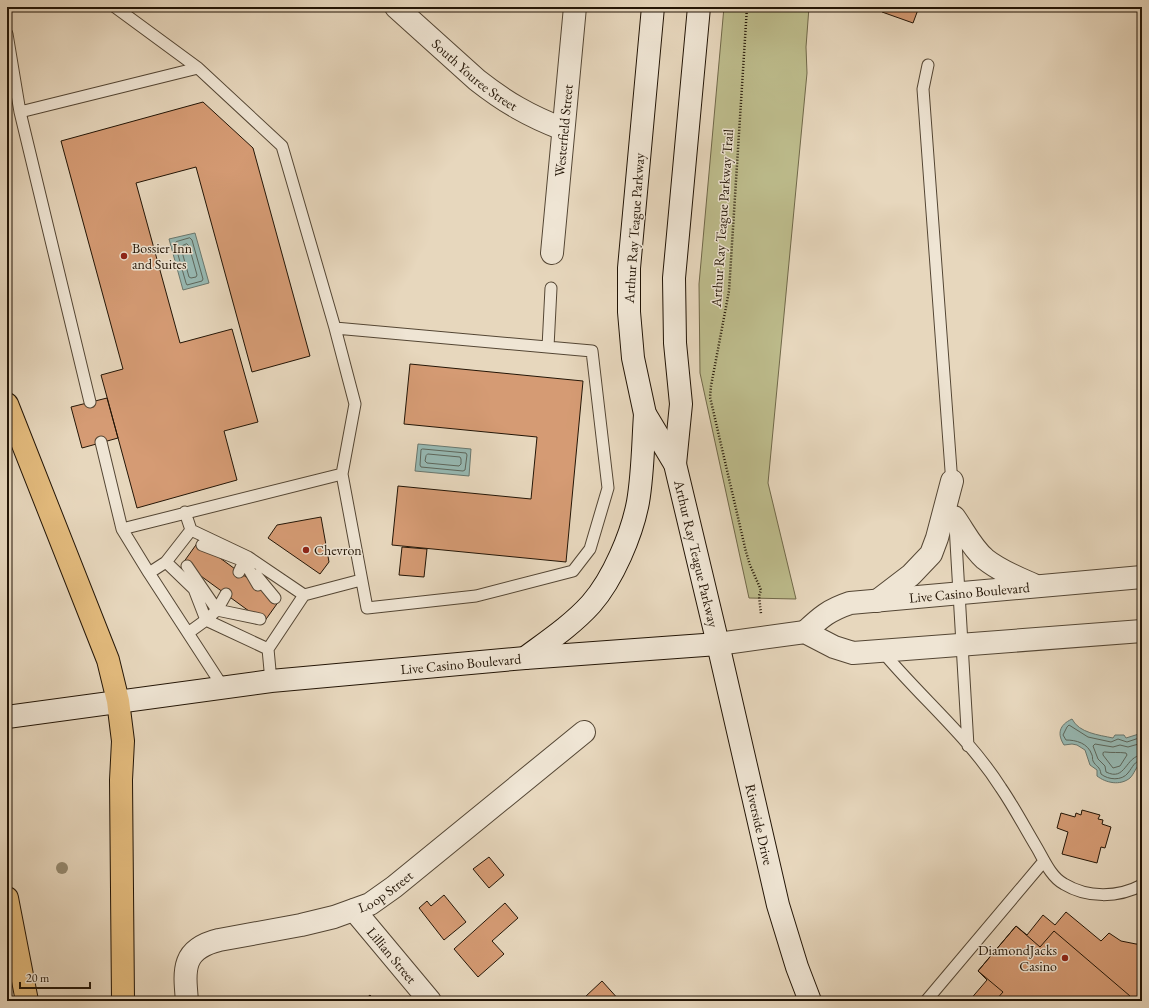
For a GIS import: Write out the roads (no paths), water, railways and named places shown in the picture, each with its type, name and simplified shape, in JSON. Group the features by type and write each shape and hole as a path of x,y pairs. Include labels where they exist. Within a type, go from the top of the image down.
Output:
{"highway":[{"path":"7,404 108,660 118,701 123,741 121,780 122,1001"},
{"path":"7,898 27,1001"}],"street":[{"name":"South Youree Street","path":"396,7 477,80 516,108 544,122 563,128"},
{"name":"Westerfield Street","path":"552,253 575,7"},
{"name":"Arthur Ray Teague Parkway","path":"653,7 631,248 628,291 630,336 633,358 645,414 675,464 718,644"},
{"name":"Arthur Ray Teague Parkway","path":"675,464 681,404 675,343 674,278 699,7"},
{"path":"525,658 568,625 591,603 610,576 618,560 631,527 638,500 645,414"},
{"path":"877,601 911,575 931,554 937,538 952,481"},
{"path":"954,517 972,544 985,558 999,569 1036,586"},
{"name":"Live Casino Boulevard","path":"7,717 271,681 525,658 718,644 805,632 833,609 850,603 958,592 1142,577"},
{"path":"805,632 834,647 853,653 1142,631"},
{"name":"Riverside Drive","path":"718,644 778,905 797,967 810,1001"},
{"name":"Loop Street","path":"188,1001 186,974 187,964 198,948 208,943 319,921 370,904 394,887 584,732"},
{"name":"Lillian Street","path":"354,910 430,1001"}],"lane":[{"path":"115,7 198,68 282,146 335,328 355,404 342,474 367,608 476,596 573,571 590,549 608,488 592,351 335,328"},
{"path":"7,34 20,112 90,402"},
{"path":"928,65 922,89 952,481 968,746"},
{"path":"20,112 198,68"},
{"path":"548,347 551,288"},
{"path":"101,442 122,529 223,687"},
{"path":"122,529 185,512 342,474"},
{"path":"185,512 191,530 246,559 304,596"},
{"path":"149,573 166,562 191,530"},
{"path":"202,545 246,559 275,598"},
{"path":"218,557 246,559"},
{"path":"239,572 246,559"},
{"path":"246,559 258,585"},
{"path":"166,562 194,590 206,620 268,649"},
{"path":"187,566 217,610 260,619"},
{"path":"202,577 217,610"},
{"path":"271,681 268,649 304,596 361,580"},
{"path":"188,633 217,610 226,594"},
{"path":"217,610 243,607"},
{"path":"881,650 900,673 935,708 968,746 1001,788 1044,861 1057,879 1063,884 1072,888 1086,892 1111,895 1130,891 1142,885"},
{"path":"926,1001 1044,861"}],"water":[{"path":"195,233 209,283 183,290 169,239"},
{"path":"418,444 471,449 469,476 415,471"},
{"path":"1072,719 1075,724 1084,730 1113,738 1115,735 1124,735 1126,738 1142,733 1142,763 1138,766 1130,778 1122,782 1113,783 1097,776 1097,770 1090,765 1085,750 1077,745 1064,745 1060,737 1060,730 1064,724"}],"place":[{"name":"Bossier Inn and Suites","path":"124,256"},
{"name":"Chevron","path":"306,550"},
{"name":"DiamondJacks Casino","path":"1065,958"}]}
